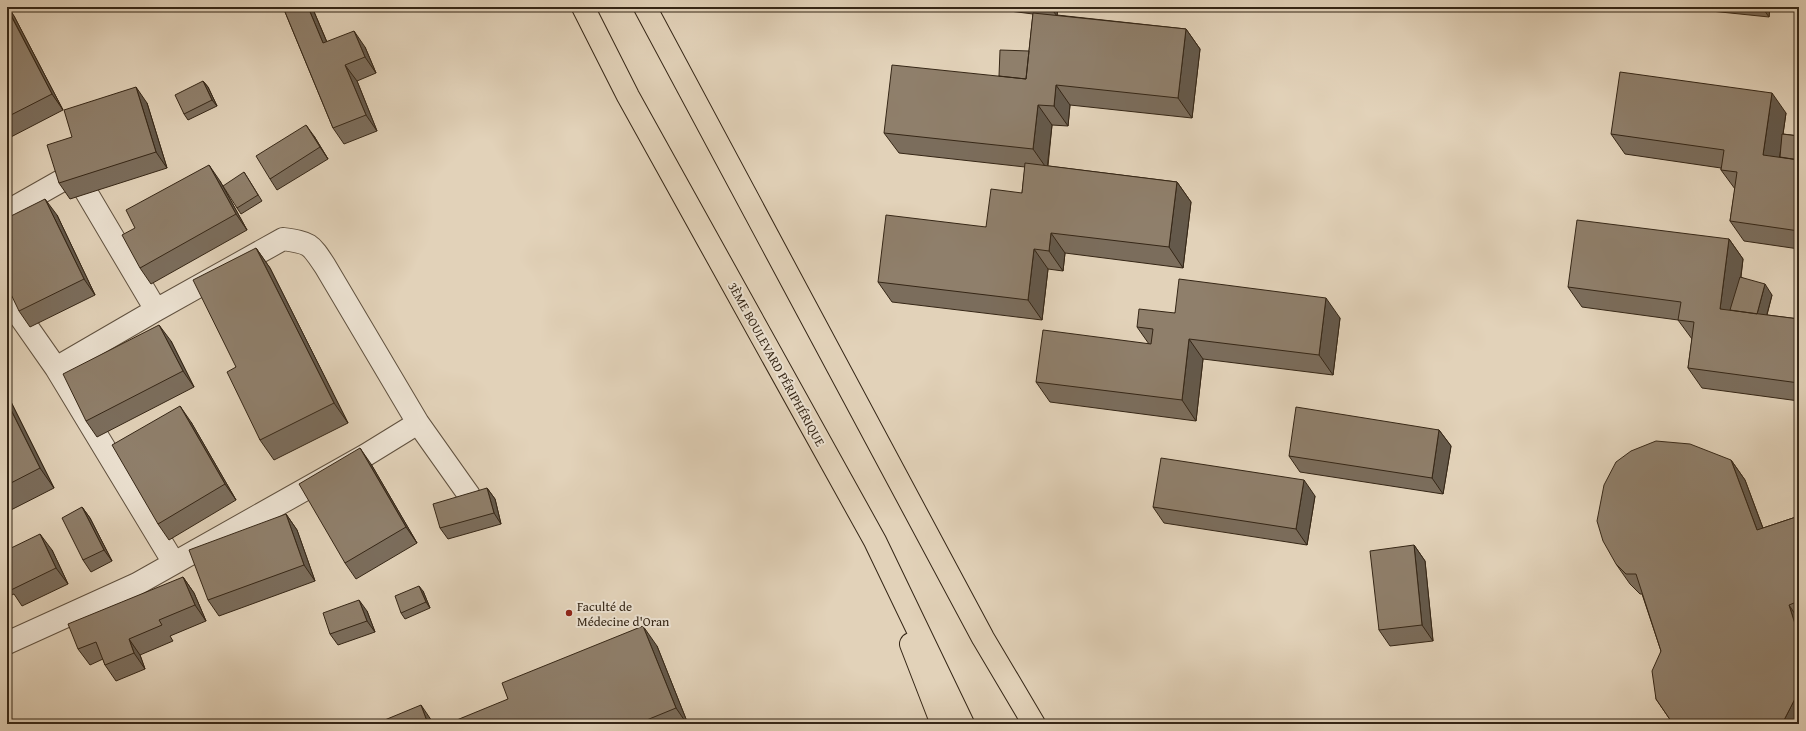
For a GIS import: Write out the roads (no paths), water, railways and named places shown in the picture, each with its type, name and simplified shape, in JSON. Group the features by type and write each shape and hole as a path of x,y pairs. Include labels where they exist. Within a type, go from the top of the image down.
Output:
{"highway":[{"name":"3ÈME BOULEVARD PÉRIPHÉRIQUE","path":"583,7 632,102 875,541 963,724"},
{"path":"645,7 983,638 1034,724"},
{"path":"875,541 929,694 942,724"},
{"path":"983,638 1021,724"}],"street":[{"path":"63,152 156,310"},
{"path":"7,220 14,207 76,173"},
{"path":"56,368 283,239 306,242 314,248 418,423 469,495"},
{"path":"7,298 56,368 174,563"},
{"path":"7,644 137,584 366,455 418,423"}],"place":[{"name":"Faculté de Médecine d'Oran","path":"569,613"}]}
